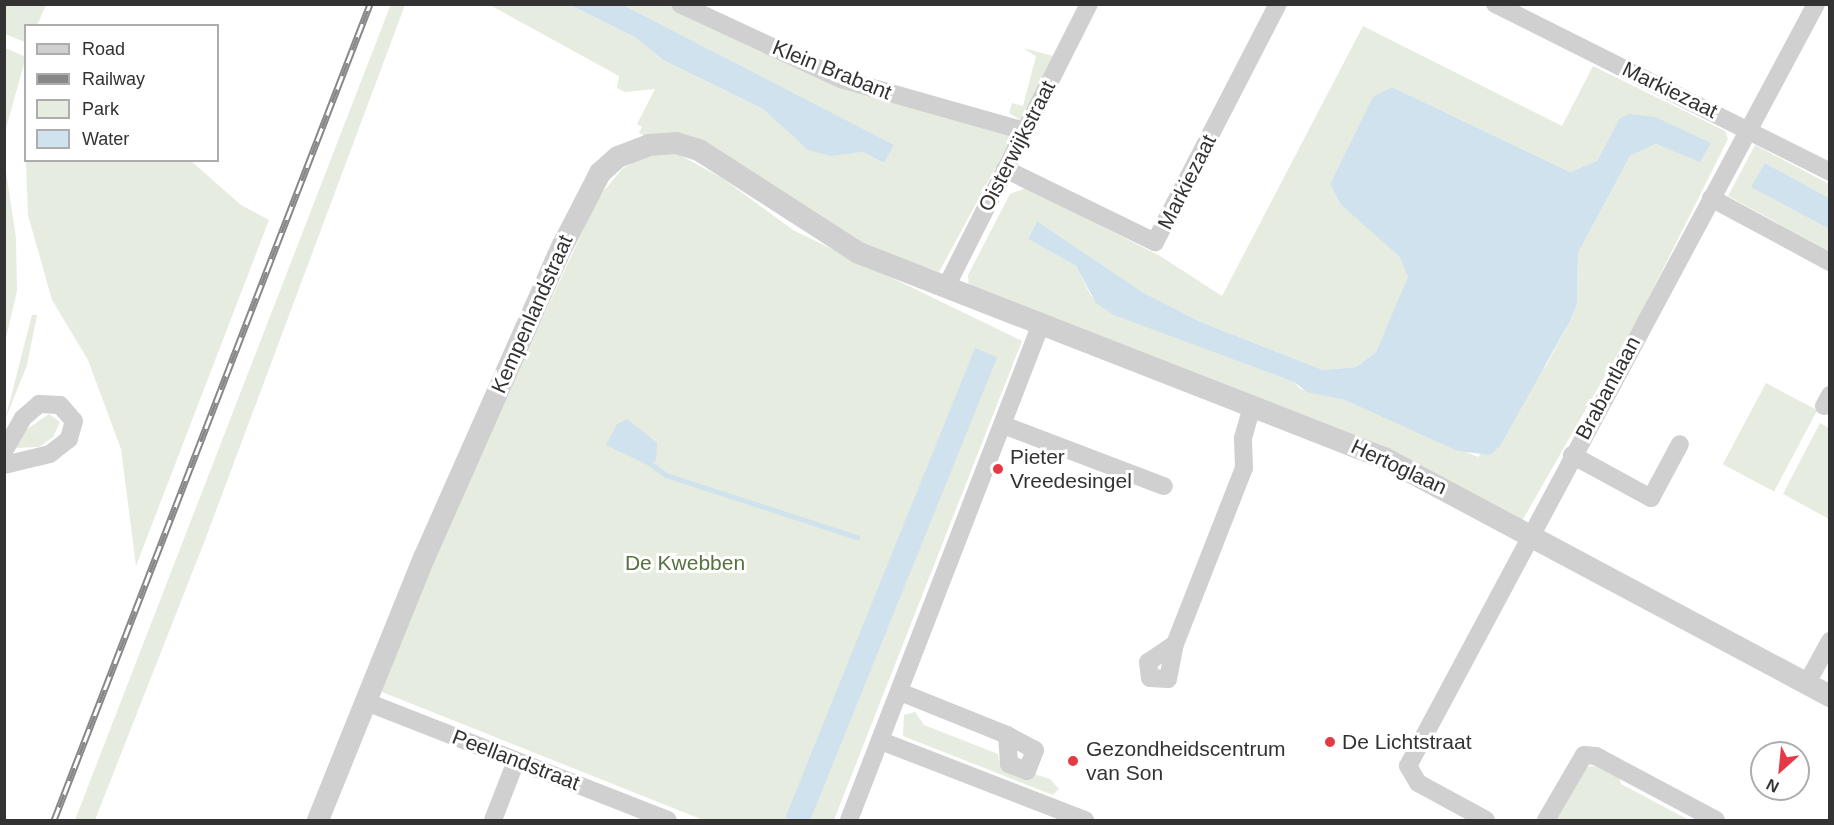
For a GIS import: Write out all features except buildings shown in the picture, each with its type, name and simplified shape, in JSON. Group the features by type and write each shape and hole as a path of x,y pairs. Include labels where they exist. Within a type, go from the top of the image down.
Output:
{"street":[{"name":"Klein Brabant","path":"680,4 851,82 1024,131"},
{"name":"Oisterwijkstraat","path":"946,287 1089,4"},
{"name":"Markiezaat","path":"1005,169 1155,242 1278,4"},
{"name":"Markiezaat","path":"1495,4 1749,128 1830,172"},
{"name":"Brabantlaan","path":"1486,820 1409,775 1408,766 1572,455 1816,4"},
{"name":"Kempenlandstraat","path":"318,820 364,701 562,245 591,187 618,157 649,145 676,143 699,150 859,253 946,287"},
{"path":"1711,198 1830,262"},
{"name":"Hertoglaan","path":"946,287 1394,463 1830,696"},
{"path":"849,820 1041,324"},
{"path":"4,451 23,418 39,404 60,405 74,421 69,439 50,454 4,465"},
{"path":"1175,644 1244,468 1243,432 1252,406"},
{"path":"1002,425 1164,486"},
{"path":"1572,455 1651,498 1680,444"},
{"path":"1807,683 1830,641"},
{"path":"900,692 1007,735"},
{"name":"Peellandstraat","path":"364,701 667,820"},
{"path":"881,741 1085,820"},
{"path":"1546,820 1584,755 1596,756 1716,820"},
{"path":"493,820 516,761"}],"green space":[{"path":"391,4 405,5 205,540 95,820 75,820"},
{"path":"4,5 46,5 37,24 24,24 24,42 5,34"},
{"path":"490,5 570,5 636,38 663,60 763,109 804,146 839,154 863,152 884,163 893,145 623,5 666,5 1008,134 1010,141 939,272 866,246 639,133 642,127 637,124 655,89 625,92 617,88 619,76"},
{"path":"1363,26 1562,126 1593,66 1725,131 1728,139 1642,311 1522,521 969,289 968,275 1010,194 1026,188 1160,256 1222,296","holes":["1392,87 1570,172 1597,161 1619,119 1711,143 1690,155 1656,144 1630,156 1578,253 1577,304 1570,321 1547,364 1478,457 1345,400 1300,389 1294,382 1114,314 1091,296 1076,266 1028,239 1037,221 1144,293 1201,322 1323,370 1356,367 1376,352 1409,277 1401,257 1340,204 1330,184 1373,98"]},
{"path":"5,48 24,56 24,64 6,128 4,125"},
{"path":"1023,48 1053,56 1020,120 1009,113 1012,103 1023,106 1036,56"},
{"path":"1755,145 1829,184 1829,198 1765,163 1752,187 1829,229 1829,251 1728,196"},
{"name":"De Kwebben","path":"674,152 722,178 793,230 1022,341 834,820 703,820 372,688 598,198 622,169 649,153"},
{"path":"26,162 192,162 241,205 269,220 136,566 121,449 88,360 52,300 28,215"},
{"path":"5,165 16,238 17,291 5,342"},
{"path":"32,315 37,315 27,365 5,420"},
{"path":"1766,383 1817,410 1774,491 1723,464"},
{"path":"49,414 60,422 53,437 39,447 16,448 23,432"},
{"path":"1820,423 1829,428 1829,519 1783,494"},
{"path":"915,712 924,725 998,754 1000,764 1050,779 1059,789 1053,795 903,736 904,715"},
{"path":"1596,765 1619,776 1621,784 1689,820 1554,820 1587,767"}],"water":[{"path":"570,5 623,5 894,145 884,163 863,152 831,156 808,150 763,109 663,60 636,38"},
{"path":"1392,87 1570,172 1597,161 1619,119 1628,114 1655,117 1711,143 1700,162 1656,144 1630,156 1578,253 1577,304 1570,321 1500,446 1490,455 1458,451 1345,400 1307,392 1294,382 1114,315 1096,303 1076,266 1028,239 1037,221 1144,293 1201,322 1323,370 1356,367 1376,352 1408,277 1400,257 1340,204 1330,184 1373,97"},
{"path":"1765,163 1829,198 1829,229 1751,187"},
{"path":"975,348 997,357 810,820 792,820 785,817"},
{"path":"627,419 657,443 656,460 650,466 606,445 617,424"}],"waterway":[{"path":"647,461 666,475 857,537"}],"railway":[{"path":"54,820 370,4"}],"place":[{"name":"Pieter Vreedesingel","path":"998,469"},
{"name":"De Lichtstraat","path":"1330,742"},
{"name":"Gezondheidscentrum van Son","path":"1073,761"}]}
